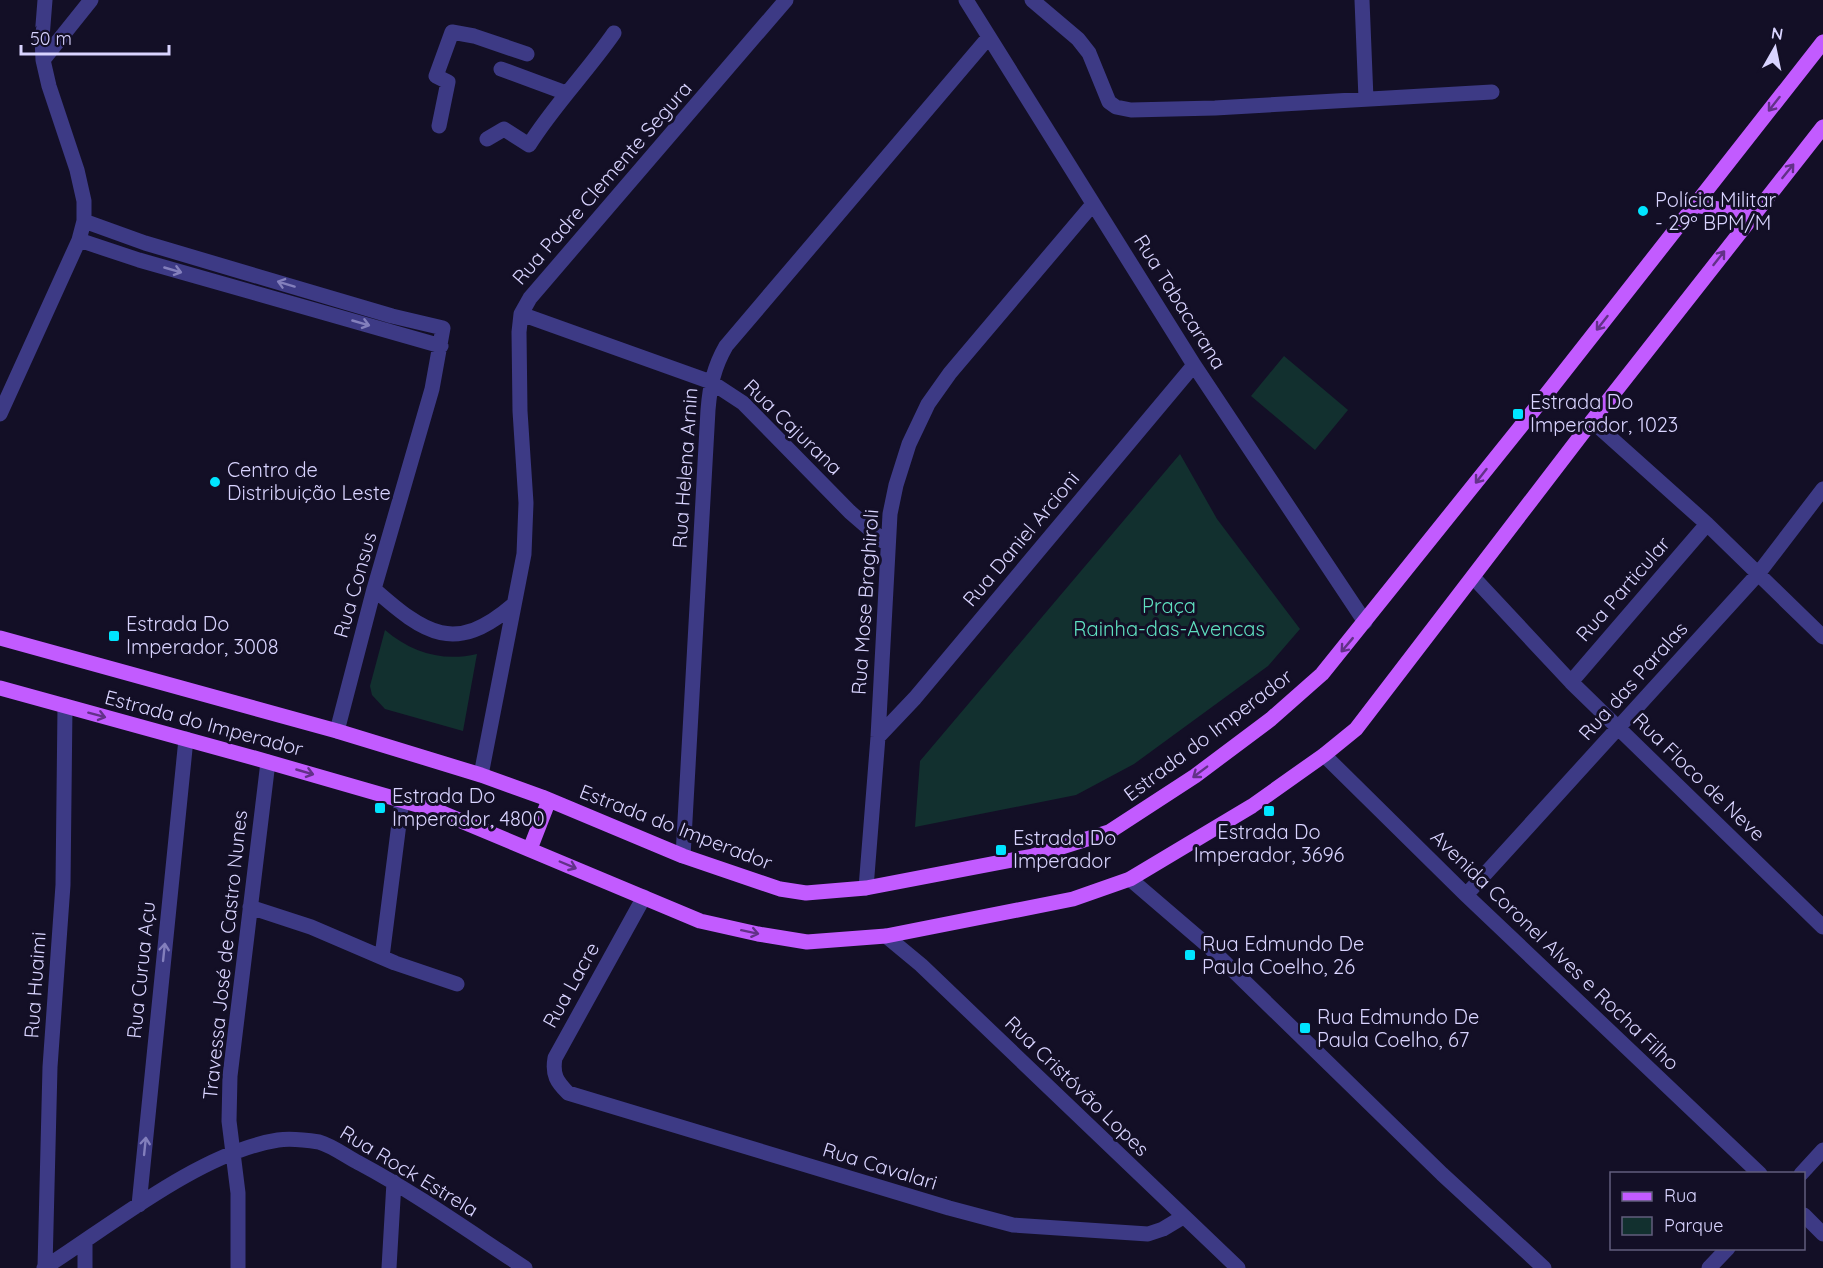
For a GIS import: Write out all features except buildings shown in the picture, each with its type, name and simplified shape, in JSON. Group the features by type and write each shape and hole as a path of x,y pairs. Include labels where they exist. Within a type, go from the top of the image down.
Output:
{"main road":[{"name":"Estrada do Imperador","path":"0,638 337,731 481,775 549,800 683,856 780,890 806,893 866,888 1034,856 1109,832 1195,776 1271,718 1322,674 1823,42"},
{"name":"Estrada do Imperador","path":"0,688 435,810 700,921 758,934 807,942 886,936 1073,899 1130,879 1252,806 1356,729 1592,421 1823,127"},
{"path":"1695,205 1753,215"},
{"path":"530,849 549,800"}],"street":[{"path":"0,414 79,240 84,221 84,201 77,170 49,86 44,60 42,38 45,0"},
{"path":"44,60 91,0"},
{"name":"Rua Padre Clemente Segura","path":"481,775 524,554 527,525 520,411 519,332 521,314 530,298 786,0"},
{"name":"Rua Tabacarana","path":"966,0 1194,365 1365,622"},
{"path":"1032,0 1078,39 1089,53 1109,102 1116,107 1131,110 1215,108 1491,92"},
{"path":"1362,0 1365,99"},
{"path":"439,126 448,82 436,76 452,32 474,36 527,54"},
{"path":"487,139 504,129 529,145 566,93 594,62 614,33"},
{"name":"Rua Helena Arnin","path":"683,856 711,382 717,361 726,346 988,38"},
{"path":"501,69 566,93"},
{"name":"Rua Mose Braghiroli","path":"866,888 878,737 887,544 896,485 909,444 928,404 950,373 1093,204"},
{"name":"Rua Consus","path":"84,221 146,243 392,316 443,328 432,389 374,590 337,731"},
{"path":"79,240 139,260 441,346"},
{"name":"Rua Cajurana","path":"521,314 711,382 743,403 850,512 887,544"},
{"name":"Rua Daniel Arcioni","path":"878,737 915,698 1194,365"},
{"path":"1592,421 1707,524 1823,637"},
{"name":"Rua das Paralas","path":"1466,894 1619,729 1758,574 1823,489"},
{"name":"Rua Particular","path":"1571,682 1707,524"},
{"name":"Rua Floco de Neve","path":"1473,577 1571,682 1823,927"},
{"path":"374,590 400,612 429,630 447,634 473,631 495,620 513,605"},
{"name":"Rua Huaimi","path":"45,1268 50,1067 63,885 65,706"},
{"name":"Rua Curua Açu","path":"139,1205 186,739"},
{"name":"Avenida Coronel Alves e Rocha Filho","path":"1324,754 1466,894 1759,1172"},
{"name":"Travessa José de Castro Nunes","path":"238,1268 238,1193 229,1121 230,1076 268,762"},
{"path":"382,957 402,800"},
{"path":"1130,879 1208,945 1442,1174 1544,1268"},
{"name":"Rua Lacre","path":"568,1093 557,1082 553,1071 555,1058 644,897"},
{"path":"250,907 311,927 382,957 457,984"},
{"name":"Rua Cristóvão Lopes","path":"886,936 921,965 1238,1268"},
{"name":"Rua Cavalari","path":"568,1093 949,1208 1013,1225 1148,1234 1163,1229 1184,1217"},
{"name":"Rua Rock Estrela","path":"45,1268 139,1205 193,1173 233,1153 278,1140 297,1139 322,1143 394,1182 525,1268"},
{"path":"1802,1172 1823,1150"},
{"path":"389,1268 394,1182"},
{"path":"1805,1217 1823,1234"},
{"path":"85,1241 85,1268"},
{"path":"1709,1268 1726,1250"}],"green space":[{"path":"1284,356 1348,410 1315,450 1251,396"},
{"name":"Praça Rainha-das-Avencas","path":"1180,454 1217,519 1300,629 1268,666 1134,764 1076,795 915,827 920,761"},
{"path":"385,630 406,645 428,654 452,657 477,654 463,731 385,709 372,695 370,686"}],"place":[{"name":"Polícia Militar - 29º BPM/M","path":"1643,211"},
{"name":"Estrada Do Imperador, 1023","path":"1518,414"},
{"name":"Centro de Distribuição Leste","path":"215,482"},
{"name":"Estrada Do Imperador, 3008","path":"114,636"},
{"name":"Estrada Do Imperador, 4800","path":"380,808"},
{"name":"Estrada Do Imperador, 3696","path":"1269,811"},
{"name":"Estrada Do Imperador","path":"1001,850"},
{"name":"Rua Edmundo De Paula Coelho, 26","path":"1190,955"},
{"name":"Rua Edmundo De Paula Coelho, 67","path":"1305,1028"}]}
